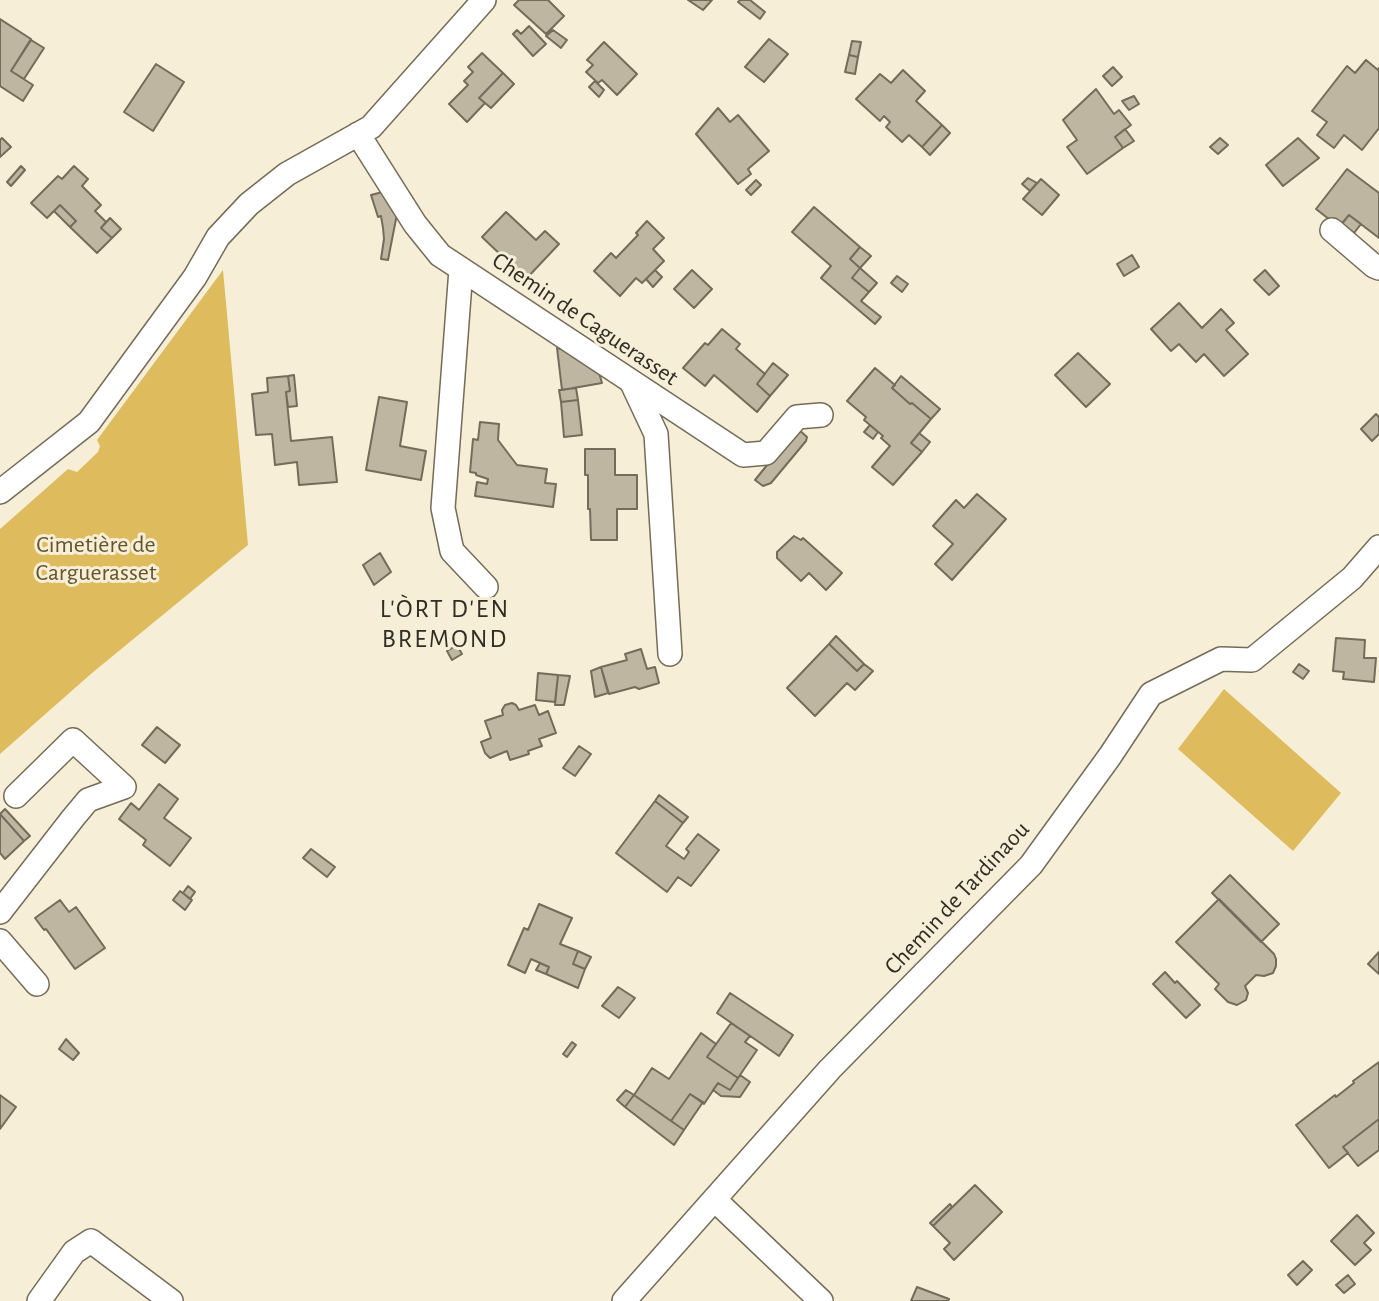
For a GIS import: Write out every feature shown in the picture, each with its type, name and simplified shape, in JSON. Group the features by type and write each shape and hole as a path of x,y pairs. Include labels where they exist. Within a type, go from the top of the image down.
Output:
{"street":[{"path":"0,492 89,422 195,277 218,237 249,204 287,174 371,127 484,0"},
{"name":"Chemin de Caguerasset","path":"358,134 415,223 440,255 743,455 766,453 797,416 821,415"},
{"path":"1332,230 1379,268"},
{"path":"461,269 443,508 452,551 486,587"},
{"path":"632,383 656,434 670,654"},
{"name":"Chemin de Tardinaou","path":"624,1301 830,1069 1031,865 1151,694 1222,659 1252,660 1352,578 1379,547"},
{"path":"0,912 88,800 124,787 73,740 16,796"},
{"path":"0,941 37,984"},
{"path":"715,1200 821,1301"},
{"path":"39,1301 74,1252 91,1241 171,1301"}],"green space":[{"name":"Cimetière de Carguerasset","path":"223,270 248,545 92,673 0,754 0,529 68,469 77,472 98,452 100,446 97,440"},
{"path":"1224,689 1341,793 1293,851 1178,749"}],"building":[{"path":"519,0 548,0 564,16 546,34 514,5"},
{"path":"688,0 712,0 703,10"},
{"path":"750,0 765,12 760,19 738,2"},
{"path":"0,19 31,39 11,71 33,85 23,101 0,86"},
{"path":"529,26 546,44 533,56 513,34 517,30 521,34"},
{"path":"553,30 567,40 561,48 546,36"},
{"path":"769,39 788,54 764,82 745,67"},
{"path":"31,40 44,48 24,79 11,71"},
{"path":"852,41 861,42 858,57 849,55"},
{"path":"604,42 637,74 617,95 602,80 598,83 586,72 593,65 587,60"},
{"path":"482,53 503,73 479,98 485,103 467,122 449,104 468,85 464,81 473,72 468,67"},
{"path":"849,55 858,57 855,74 845,72"},
{"path":"1366,60 1378,70 1379,68 1379,128 1362,150 1344,135 1334,148 1317,135 1327,122 1312,111 1347,66 1355,73"},
{"path":"156,64 184,82 153,131 124,112"},
{"path":"1113,67 1122,77 1112,86 1103,76"},
{"path":"903,70 925,91 916,101 942,125 922,147 909,135 902,142 886,127 890,122 884,116 880,121 856,99 880,74 891,83"},
{"path":"503,73 514,84 491,108 479,98"},
{"path":"595,81 604,90 599,97 589,87"},
{"path":"1096,89 1114,114 1119,110 1131,125 1115,137 1123,148 1087,174 1067,147 1077,140 1063,120"},
{"path":"1134,96 1139,104 1129,110 1122,101"},
{"path":"718,108 730,122 738,115 769,151 748,169 751,174 738,184 696,134"},
{"path":"942,125 950,133 930,155 922,147"},
{"path":"1125,129 1134,141 1123,148 1115,137"},
{"path":"2,138 11,147 0,157 0,140"},
{"path":"1220,138 1228,145 1218,154 1210,147"},
{"path":"1298,138 1319,158 1283,186 1266,165"},
{"path":"21,166 25,170 11,186 7,182"},
{"path":"74,166 88,179 82,186 101,205 95,211 106,222 101,228 112,238 97,253 70,227 76,221 60,205 47,218 31,203 58,176 62,179"},
{"path":"1347,169 1379,193 1379,238 1349,215 1339,227 1316,209"},
{"path":"1028,178 1037,183 1030,191 1022,184"},
{"path":"1041,179 1059,195 1042,215 1023,199"},
{"path":"756,180 761,185 751,195 746,190"},
{"path":"390,190 397,214 388,260 381,259 383,228 381,216 378,217 371,195"},
{"path":"60,205 76,221 70,227 54,211"},
{"path":"814,207 860,247 850,259 860,268 852,278 869,292 861,301 881,317 875,324 821,278 831,266 792,232"},
{"path":"506,212 536,240 545,231 559,244 526,279 482,237"},
{"path":"1349,215 1361,224 1354,233 1342,224"},
{"path":"110,218 121,229 112,238 101,228"},
{"path":"647,221 664,238 653,249 664,261 642,283 636,278 620,296 594,271 611,253 616,258"},
{"path":"860,247 871,256 860,268 850,259"},
{"path":"1132,255 1139,267 1124,276 1117,264"},
{"path":"860,268 877,283 869,292 852,278"},
{"path":"655,270 662,277 653,287 646,279"},
{"path":"692,270 712,289 694,308 674,289"},
{"path":"1265,270 1279,286 1269,295 1254,280"},
{"path":"897,276 908,284 902,292 891,283"},
{"path":"1179,303 1202,328 1221,309 1234,323 1226,330 1248,354 1224,376 1204,354 1196,362 1179,344 1171,351 1151,329"},
{"path":"722,329 740,344 736,349 765,374 757,384 770,396 757,412 714,375 705,386 683,368 705,343 708,345"},
{"path":"557,348 577,353 597,366 602,383 562,390"},
{"path":"1078,353 1110,384 1086,407 1055,375"},
{"path":"773,363 788,375 770,396 757,384"},
{"path":"875,368 895,385 892,388 931,419 911,443 922,452 893,485 872,467 890,446 881,438 883,436 864,420 866,417 847,401"},
{"path":"294,375 297,406 288,407 288,376"},
{"path":"288,376 290,391 286,392 291,441 332,437 337,482 299,485 297,462 275,465 272,434 256,435 252,394 268,392 267,378"},
{"path":"901,376 940,409 931,419 892,388"},
{"path":"576,388 578,400 561,402 559,390"},
{"path":"379,397 407,402 400,446 426,451 421,480 366,470"},
{"path":"578,400 582,435 564,437 561,402"},
{"path":"1376,414 1379,417 1379,434 1372,441 1361,429"},
{"path":"480,422 499,424 498,440 517,465 547,469 545,483 556,484 553,507 475,496 477,482 487,484 488,479 470,472 473,439 478,440"},
{"path":"870,425 878,432 873,439 864,432"},
{"path":"797,428 807,437 806,441 771,483 763,486 755,480"},
{"path":"919,433 930,442 922,452 911,443"},
{"path":"585,449 615,449 615,475 637,475 637,509 617,509 617,540 591,540"},
{"path":"977,494 1006,519 952,580 935,564 953,544 933,526 956,500 964,508"},
{"path":"794,536 801,540 803,538 842,573 826,590 809,573 801,581 777,558 777,552"},
{"path":"380,553 391,572 374,585 363,565"},
{"path":"836,636 864,664 857,671 829,644"},
{"path":"1336,638 1365,640 1364,658 1376,658 1374,682 1343,679 1344,672 1333,671"},
{"path":"829,644 857,671 864,664 873,671 855,690 847,683 815,716 787,688"},
{"path":"457,645 462,654 452,660 447,651"},
{"path":"641,649 647,669 655,667 659,683 609,694 601,667 627,660 625,654"},
{"path":"1299,664 1309,671 1303,679 1293,672"},
{"path":"601,667 608,693 595,697 591,671"},
{"path":"538,673 558,675 555,702 536,700"},
{"path":"558,675 570,676 564,705 555,705"},
{"path":"512,703 519,710 535,705 539,715 548,711 556,733 539,739 542,746 528,751 529,754 510,760 507,751 490,758 481,742 491,738 485,721 503,715 505,705"},
{"path":"157,727 180,745 165,763 142,745"},
{"path":"579,746 591,754 575,776 563,768"},
{"path":"159,784 178,799 164,818 191,838 170,866 143,845 146,840 119,819 131,803 139,810"},
{"path":"659,795 688,817 683,823 655,801"},
{"path":"655,801 683,823 666,846 684,859 689,852 686,849 698,834 719,850 691,886 678,877 667,892 616,853"},
{"path":"5,809 30,836 24,841 0,814"},
{"path":"0,814 24,841 5,859 0,853"},
{"path":"311,849 335,867 327,877 303,858"},
{"path":"1230,875 1279,924 1261,942 1212,893"},
{"path":"188,886 195,892 190,899 183,893"},
{"path":"180,891 192,900 185,910 173,900"},
{"path":"1219,899 1276,959 1273,973 1256,975 1245,986 1248,993 1246,1000 1237,1005 1228,1002 1215,989 1219,984 1176,942"},
{"path":"60,900 69,912 76,907 105,948 75,969 35,918"},
{"path":"539,904 572,918 560,944 578,951 573,964 585,969 578,988 546,974 549,967 531,959 525,973 508,965 524,928 528,930"},
{"path":"578,951 591,957 585,969 573,964"},
{"path":"1379,952 1379,974 1368,964"},
{"path":"540,963 549,967 546,974 536,970"},
{"path":"1165,972 1200,1005 1186,1018 1153,984"},
{"path":"618,987 635,998 619,1018 602,1006"},
{"path":"730,993 793,1035 779,1056 717,1013"},
{"path":"731,1023 750,1036 745,1042 757,1050 738,1078 707,1057"},
{"path":"701,1033 716,1044 707,1057 738,1078 730,1090 718,1083 704,1104 690,1094 671,1121 634,1095 652,1068 669,1079"},
{"path":"66,1039 79,1053 73,1060 59,1049"},
{"path":"572,1042 576,1045 567,1057 563,1054"},
{"path":"1379,1062 1379,1119 1343,1147 1348,1153 1329,1168 1296,1125"},
{"path":"740,1075 750,1082 740,1097 721,1096 713,1090 718,1083 730,1090"},
{"path":"626,1090 634,1095 625,1107 617,1100"},
{"path":"690,1094 703,1102 684,1130 671,1121"},
{"path":"0,1095 16,1107 0,1129"},
{"path":"634,1095 684,1130 674,1145 625,1107"},
{"path":"1379,1119 1379,1150 1358,1166 1343,1147"},
{"path":"975,1185 1002,1212 954,1260 944,1249 950,1243 933,1226"},
{"path":"950,1204 952,1207 933,1226 930,1223"},
{"path":"1357,1215 1374,1233 1364,1243 1371,1250 1355,1265 1331,1241"},
{"path":"1303,1261 1312,1270 1297,1285 1288,1275"},
{"path":"1348,1275 1355,1284 1344,1293 1336,1285"},
{"path":"917,1287 949,1299 911,1301"}],"district":[{"name":"L'ÒRT D'EN BREMOND","path":"445,624"}]}
